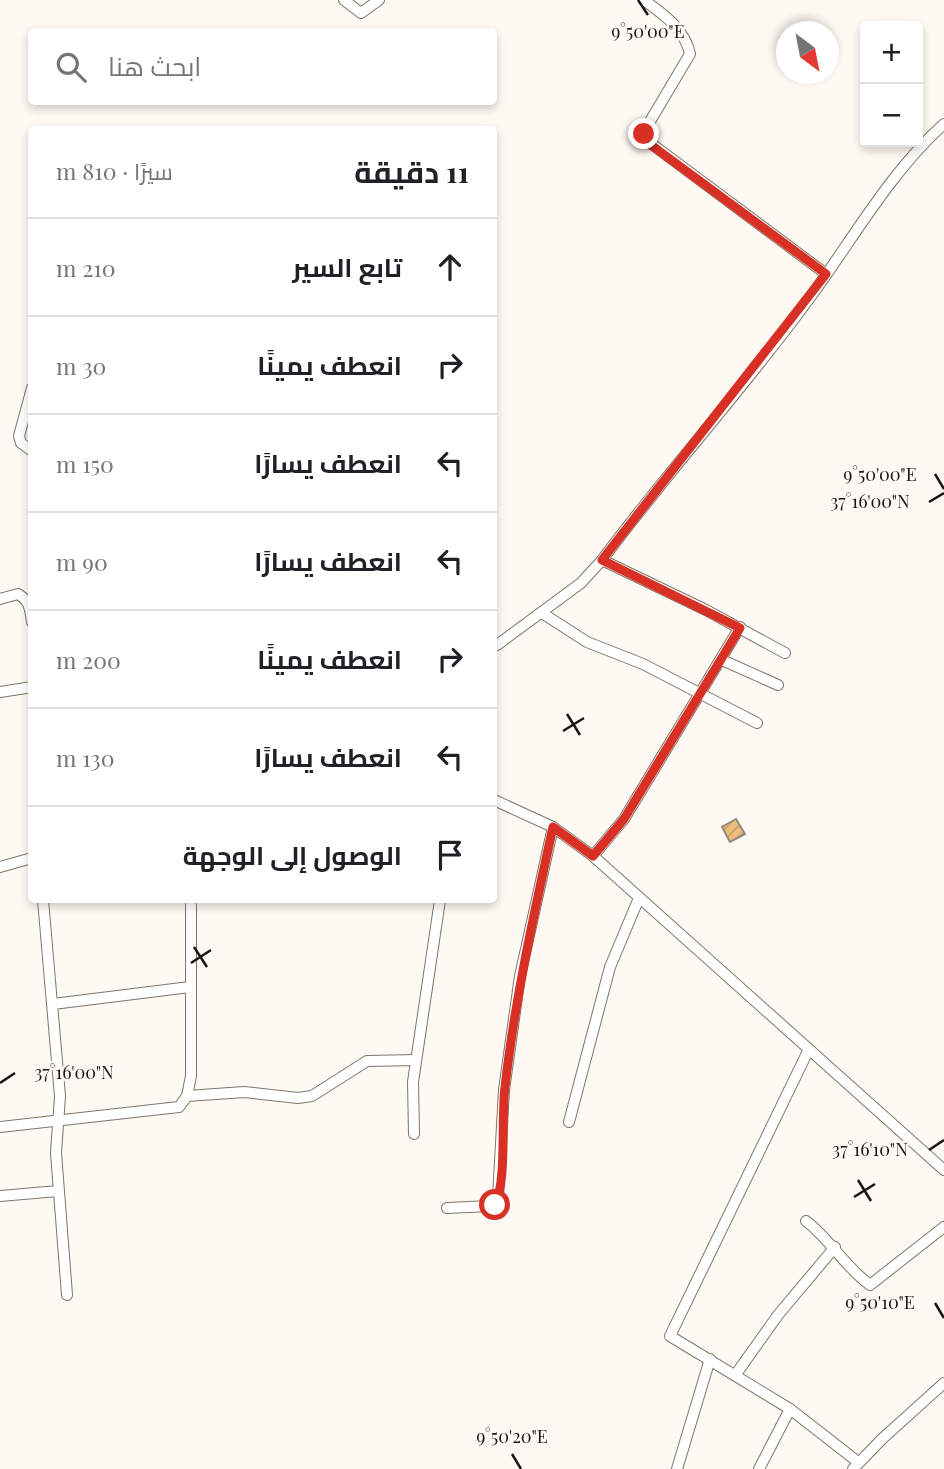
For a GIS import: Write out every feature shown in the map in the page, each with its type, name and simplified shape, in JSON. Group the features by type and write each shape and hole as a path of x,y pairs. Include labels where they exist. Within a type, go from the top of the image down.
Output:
{"street":[{"path":"344,0 361,13 379,0"},
{"path":"644,0 673,22 689,45 690,54 649,123 645,139 826,274"},
{"path":"497,645 582,583 602,560 826,274 902,170 944,124"},
{"path":"28,403 19,436 21,443 28,448"},
{"path":"602,560 785,653"},
{"path":"0,599 18,594 28,602"},
{"path":"542,613 587,642 636,661 757,723"},
{"path":"593,856 624,819 740,628"},
{"path":"722,660 778,685"},
{"path":"0,692 28,688"},
{"path":"497,801 553,827 593,856 944,1170"},
{"path":"447,1208 490,1206 498,1197 504,1090 520,976 553,827"},
{"path":"0,867 28,859"},
{"path":"569,1122 610,967 639,898"},
{"path":"43,903 53,1004 60,1120 56,1153 67,1294"},
{"path":"414,1134 416,1060 440,903"},
{"path":"0,1127 179,1107 187,1096 191,1076 191,905"},
{"path":"53,1004 190,987"},
{"path":"809,1049 670,1336 674,1341 736,1374 790,1409 856,1466 944,1383"},
{"path":"187,1096 244,1092 313,1097 367,1061 416,1060"},
{"path":"0,1196 58,1191"},
{"path":"806,1221 870,1284 944,1227"},
{"path":"736,1374 778,1315 835,1247"},
{"path":"677,1469 710,1359"},
{"path":"759,1469 790,1409"}],"building":[{"path":"736,819 745,834 730,842 722,827"}],"route":[{"path":"495,1205 499,1187 504,1090 520,976 553,827 593,856 624,819 740,628 602,560 810,298 826,274 651,145 644,134"}]}
